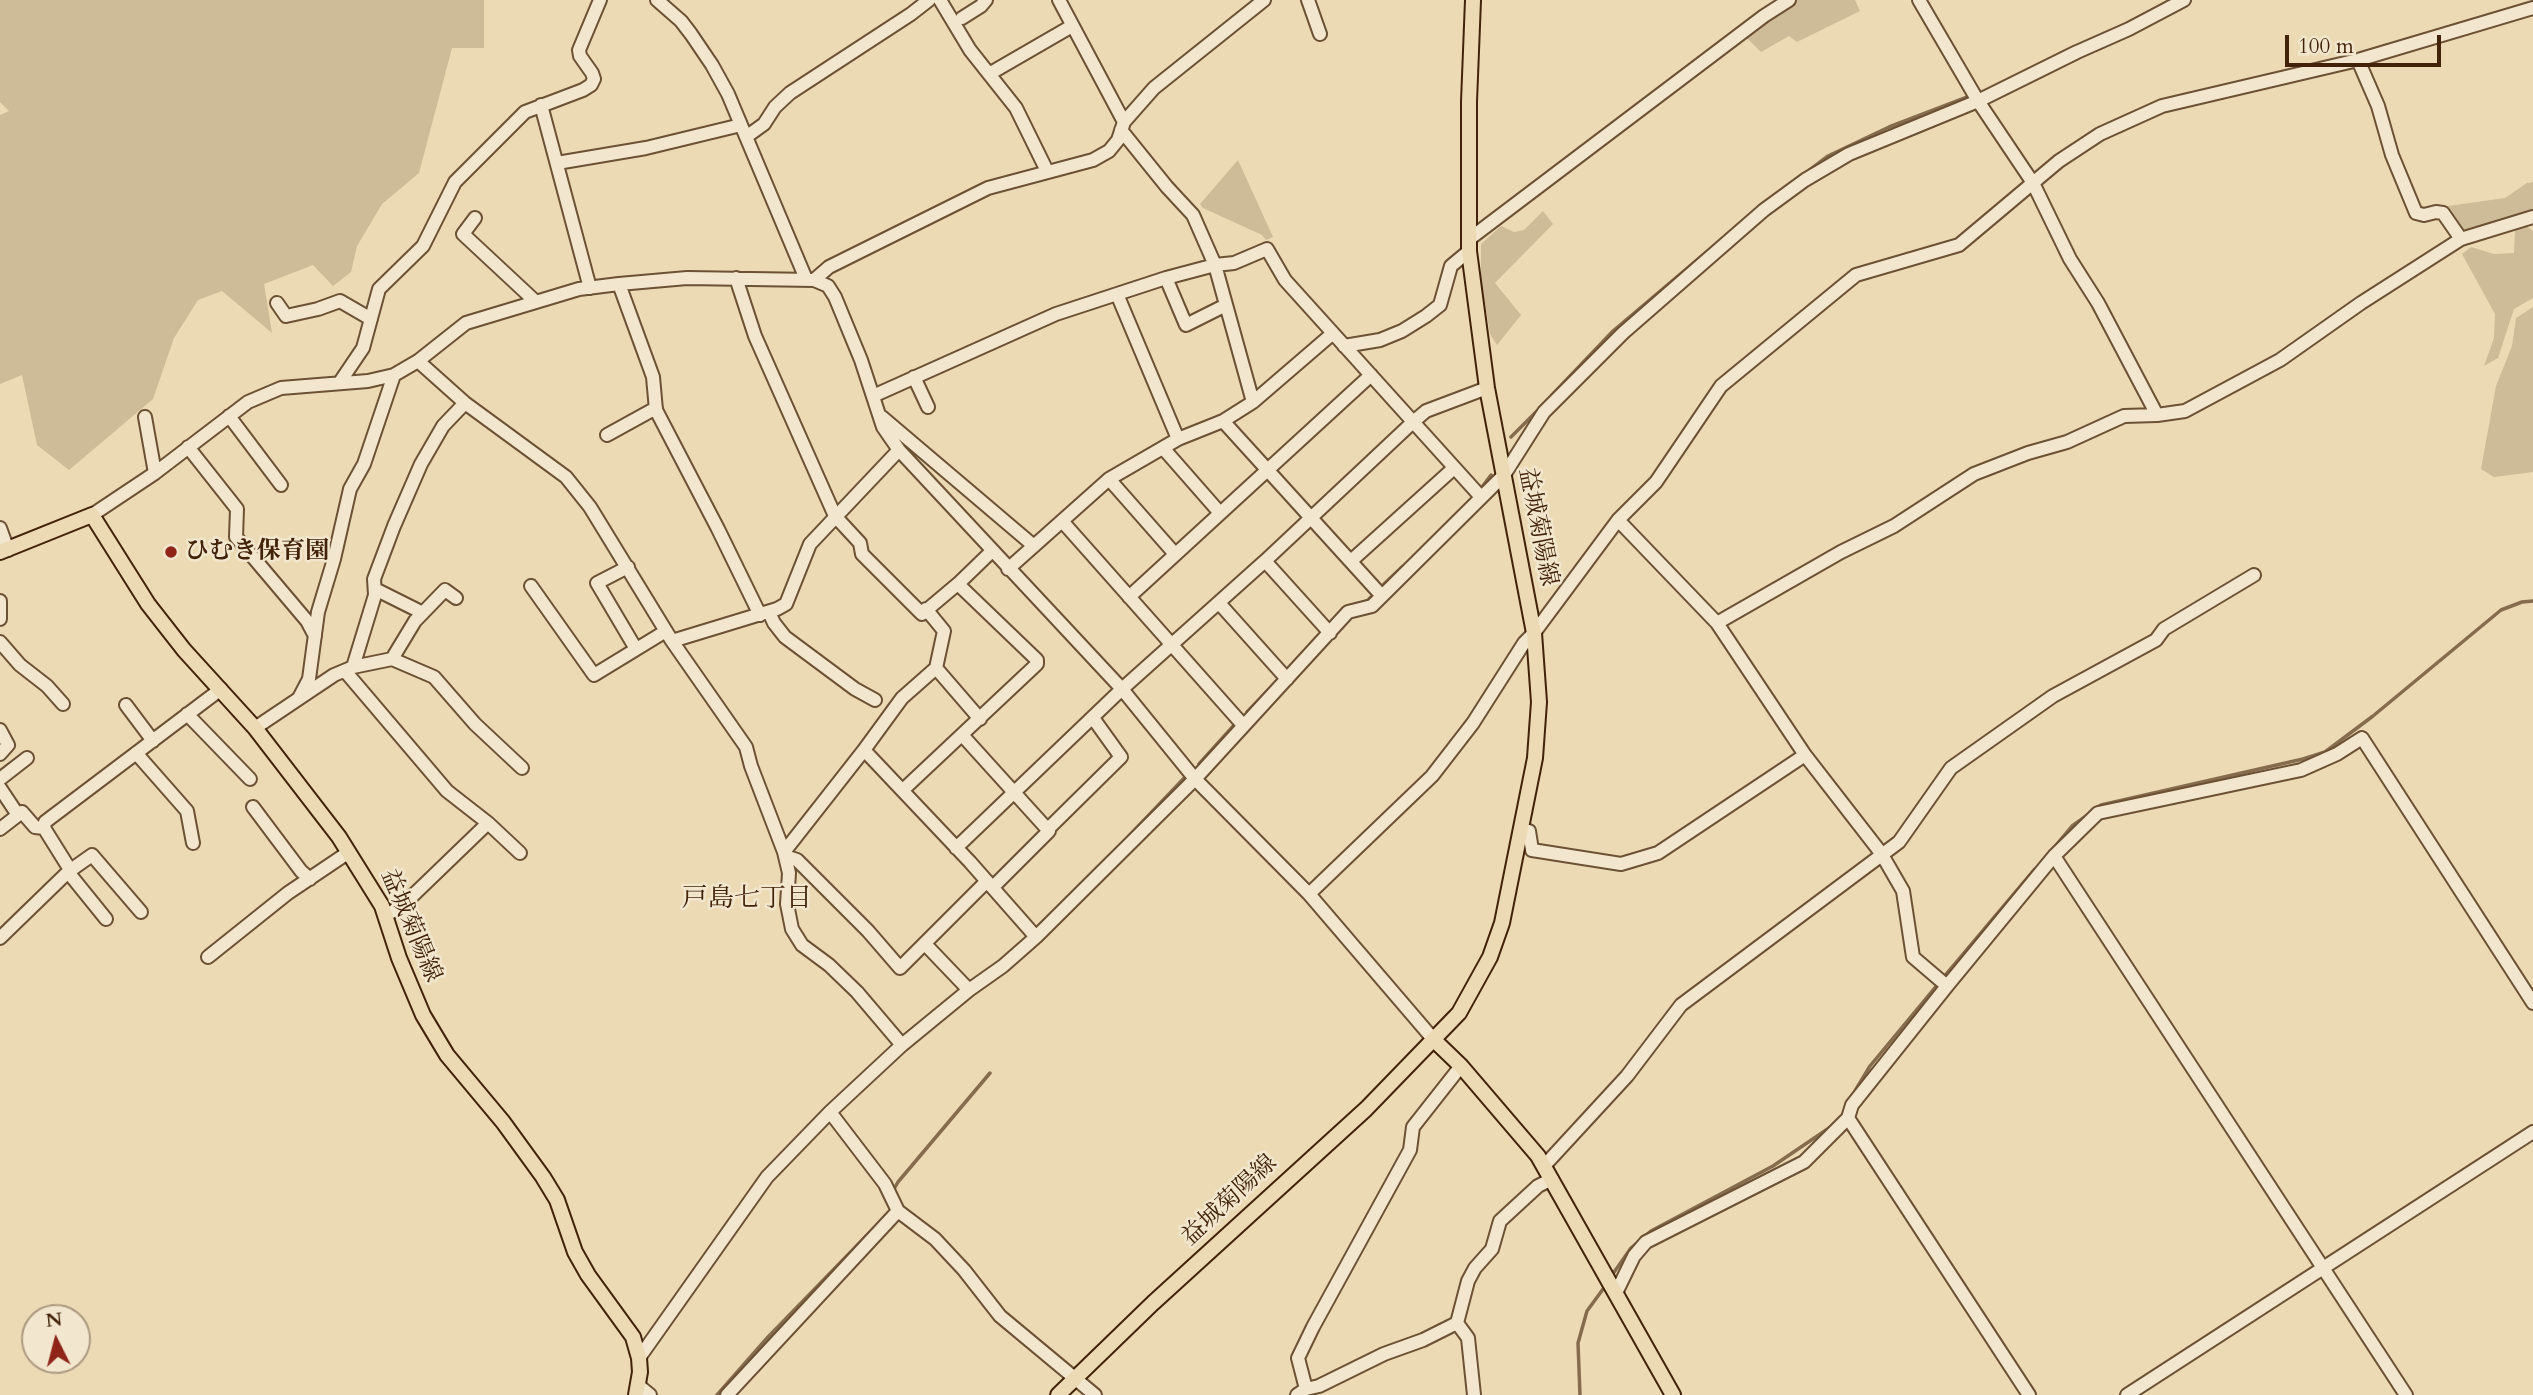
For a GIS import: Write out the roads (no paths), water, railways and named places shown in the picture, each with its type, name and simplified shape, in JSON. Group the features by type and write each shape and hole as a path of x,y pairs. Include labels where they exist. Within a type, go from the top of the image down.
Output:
{"main road":[{"name":"益城菊陽線","path":"1058,1395 1231,1231 1366,1109 1434,1040 1459,1013 1490,957 1502,923 1538,733 1539,702 1534,633 1487,388 1469,245 1469,102 1474,0"},
{"name":"益城菊陽線","path":"92,515 148,604 184,650 255,728 369,882 423,1015 447,1055 503,1122 542,1177 556,1200 575,1252 588,1275 633,1337 639,1358 642,1392"},
{"path":"4,551 92,515"},
{"path":"1434,1040 1461,1066 1527,1141 1544,1166 1674,1395"}],"street":[{"path":"340,382 363,348 379,289 423,246 455,182 526,111 591,85 594,79 592,73 579,50 600,0"},
{"path":"657,0 681,21 712,65 810,279"},
{"path":"557,163 744,131 764,124 775,107 790,93 929,0"},
{"path":"940,0 970,50 1016,108 1047,171"},
{"path":"962,18 986,0"},
{"path":"1059,0 1123,126 1167,187 1193,215 1215,265 1253,402"},
{"path":"810,279 988,188 1093,160 1109,151 1118,140 1123,126 1154,88 1264,0"},
{"path":"1308,0 1320,34"},
{"path":"1344,346 1380,340 1402,331 1426,316 1440,305 1451,266 1469,245 1753,24 1789,0"},
{"path":"1919,0 1978,101 2033,183 2070,259 2098,303 2157,415"},
{"path":"639,1358 767,1177 830,1112 902,1045 1036,937 1195,779 1348,612 1372,606 1504,475 1544,412 1623,334 1764,210 1805,180 1849,154 1978,101 2184,0"},
{"path":"1309,894 1432,776 1473,723 1524,643 1618,520 1656,482 1721,386 1856,275 1959,245 2059,160 2100,134 2162,106 2358,60 2524,7"},
{"path":"989,74 1072,26"},
{"path":"2358,60 2378,106 2392,155 2416,213 2443,213 2461,239"},
{"path":"541,105 590,288"},
{"path":"1717,623 1841,552 1894,526 1974,474 2028,453 2067,442 2124,416 2185,411 2280,360 2361,303 2461,239 2533,217"},
{"path":"475,218 463,234 536,302"},
{"path":"873,396 1056,314 1166,278 1215,265 1234,263 1267,249 1284,280 1480,497"},
{"path":"92,515 155,473 248,402 281,388 368,381 394,375 418,362 466,323 590,288 619,284 687,278 736,278 810,279 828,286 861,360 883,427 899,450 1122,689 1195,779 1309,894 1434,1040"},
{"path":"736,278 755,337 835,516 860,543 862,554 922,614 992,551"},
{"path":"1166,278 1185,325 1226,305"},
{"path":"619,284 653,377 656,408 764,613 785,636 855,689 875,700"},
{"path":"1117,294 1178,439"},
{"path":"277,303 286,316 340,301 371,319"},
{"path":"1009,569 1109,479 1178,439 1223,421 1253,402 1332,334"},
{"path":"418,362 465,403 566,477 590,507 669,636 746,747 789,873 787,904 792,929 802,945 829,965 857,992 902,1045"},
{"path":"299,698 309,679 318,612 334,559 350,489 364,464 394,375"},
{"path":"1129,597 1371,375"},
{"path":"914,377 928,407"},
{"path":"956,848 1122,689 1265,561 1413,422 1426,411 1487,388"},
{"path":"349,669 375,595 374,579 421,464 443,426 465,403"},
{"path":"607,435 656,408"},
{"path":"879,414 1034,546"},
{"path":"229,416 281,485"},
{"path":"145,417 155,473"},
{"path":"1223,421 1382,596"},
{"path":"188,447 237,509 236,537 307,621 315,636"},
{"path":"1163,448 1220,513"},
{"path":"531,586 594,675 636,649 669,636 764,613 786,604 810,544 899,450"},
{"path":"1351,561 1454,468"},
{"path":"1109,479 1175,554"},
{"path":"1618,520 1717,623 1805,755 1881,853 1903,891 1913,957 1942,982"},
{"path":"1062,521 1243,725"},
{"path":"0,528 4,551"},
{"path":"1265,561 1330,633"},
{"path":"628,567 597,583 636,649"},
{"path":"1544,1166 1627,1076 1681,1005 1899,842 1951,768 2053,696 2156,640 2164,629 2254,575"},
{"path":"904,789 1037,664 1037,660 961,587 960,582"},
{"path":"375,589 423,613"},
{"path":"392,659 415,621 445,590 456,598"},
{"path":"0,601 0,619"},
{"path":"1219,603 1287,679"},
{"path":"784,854 902,698 936,668 944,631 926,609"},
{"path":"0,642 20,665 47,686 63,704"},
{"path":"255,728 349,669 392,659 434,677 475,724 522,768"},
{"path":"936,668 980,719"},
{"path":"349,669 446,791 488,823 520,853"},
{"path":"106,919 68,872 69,868 44,828 45,822 221,689"},
{"path":"126,705 153,741"},
{"path":"187,714 250,779"},
{"path":"1047,830 1121,757 1093,718"},
{"path":"0,730 8,746 0,754"},
{"path":"784,854 797,860 901,968 990,884 1049,834 963,736"},
{"path":"1615,1290 1634,1256 1646,1242 1804,1162 1848,1118 1852,1105 1942,982 2054,856 2098,813 2301,771 2362,738 2533,1003"},
{"path":"864,750 904,789 1036,937"},
{"path":"136,753 187,811 193,843"},
{"path":"1521,830 1529,831 1532,850 1621,864 1658,853 1805,755"},
{"path":"0,779 27,758"},
{"path":"0,788 18,815"},
{"path":"253,807 300,872 310,878"},
{"path":"0,829 22,812 35,827 44,828"},
{"path":"385,916 403,905 488,823"},
{"path":"208,957 310,878 349,852"},
{"path":"1,935 68,872 92,855 141,912"},
{"path":"2054,856 2406,1395"},
{"path":"925,944 969,990"},
{"path":"1461,1066 1413,1127 1410,1150 1298,1359 1302,1392 1457,1323 1468,1281 1475,1268 1492,1249 1500,1221 1538,1185 1552,1179"},
{"path":"830,1112 885,1184 898,1211 934,1240 964,1270 1000,1316 1073,1380 1095,1395"},
{"path":"1848,1118 2029,1395"},
{"path":"2127,1395 2533,1132"},
{"path":"727,1395 898,1211"},
{"path":"1457,1323 1468,1338 1474,1395"}],"waterway":[{"path":"2114,30 2171,0"},
{"path":"1807,172 1828,156 1889,127 1970,96"},
{"path":"1552,395 1613,331 1743,221"},
{"path":"1511,437 1542,406"},
{"path":"1482,487 1491,475"},
{"path":"1384,584 1403,566"},
{"path":"1342,610 1371,597"},
{"path":"2094,809 2101,805 2325,752 2373,716 2501,610 2533,601"},
{"path":"1247,712 1277,681"},
{"path":"1199,764 1236,723"},
{"path":"1129,836 1187,775"},
{"path":"2052,850 2072,826 2089,814"},
{"path":"1943,978 2035,869"},
{"path":"1855,1091 1870,1066 1938,984"},
{"path":"894,1189 990,1073"},
{"path":"1610,1278 1631,1248 1651,1231 1773,1166 1832,1126"},
{"path":"717,1395 768,1337 874,1228"},
{"path":"1580,1395 1578,1343 1587,1311 1606,1285"}],"place":[{"name":"ひむき保育園","path":"171,552"}],"district":[{"name":"戸島七丁目","path":"747,900"}]}
